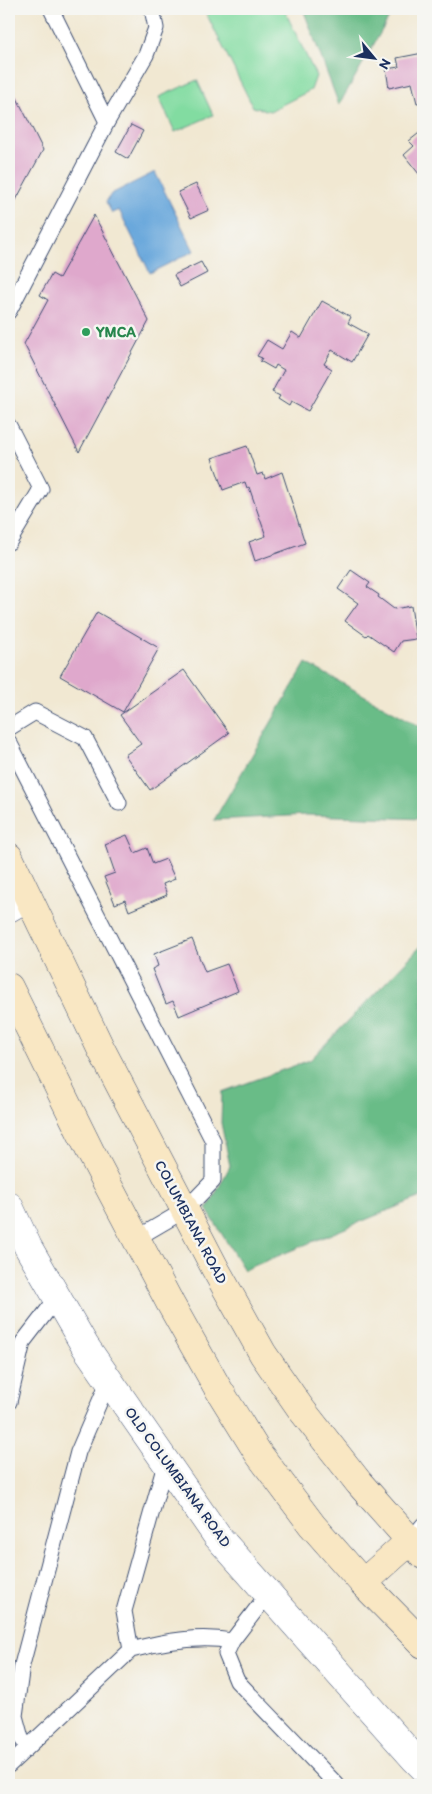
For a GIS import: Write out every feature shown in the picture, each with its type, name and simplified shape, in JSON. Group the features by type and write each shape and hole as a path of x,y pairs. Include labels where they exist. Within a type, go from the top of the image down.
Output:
{"main road":[{"name":"COLUMBIANA ROAD","path":"9,857 18,903 101,1050 263,1354 301,1409 359,1483 419,1540"},
{"path":"9,987 90,1151 170,1303 258,1453 312,1525 363,1584 423,1644"},
{"path":"363,1584 419,1540"}],"street":[{"name":"OLD COLUMBIANA ROAD","path":"9,1206 28,1247 85,1346 217,1536 423,1767"}],"lane":[{"path":"51,9 107,122"},
{"path":"9,311 107,122 146,56 156,28 152,9"},
{"path":"9,426 41,489 9,542"},
{"path":"9,728 35,712 85,738 119,803"},
{"path":"9,742 213,1141 213,1181 185,1210 137,1238"},
{"path":"9,1402 12,1372 23,1342 57,1298"},
{"path":"28,1747 21,1738 15,1716 22,1665 78,1452 109,1380"},
{"path":"131,1650 124,1611 166,1462"},
{"path":"268,1594 232,1641 226,1654 237,1681 337,1785"},
{"path":"9,1765 131,1650 164,1641 218,1638 232,1641"}],"green space":[{"path":"204,9 284,9 316,76 311,90 270,111 253,107"},
{"path":"303,9 394,9 339,105"},
{"path":"197,80 213,115 175,132 159,97"},
{"path":"306,663 423,728 423,819 307,815 214,820"},
{"path":"423,944 423,1196 244,1270 207,1210 230,1166 221,1123 222,1092 310,1060"}],"water":[{"path":"155,172 194,251 150,273 119,210 112,213 106,202 111,194"}],"building":[{"path":"423,53 423,102 417,103 412,83 389,88 386,69 399,67 397,58"},
{"path":"9,82 43,150 9,213"},
{"path":"131,125 143,131 128,159 116,152"},
{"path":"423,130 423,171 419,174 404,155 414,146 409,141"},
{"path":"196,184 209,210 191,218 178,192"},
{"name":"YMCA","path":"94,215 149,321 79,452 24,344 48,300 40,295 52,274 59,278"},
{"path":"201,262 207,273 180,287 174,275"},
{"path":"322,301 351,317 348,323 368,334 352,362 332,350 324,364 332,369 308,411 291,402 289,406 278,399 280,396 272,392 284,370 276,365 274,369 260,361 262,358 257,356 267,340 282,349 292,332 301,338"},
{"path":"247,446 257,475 263,473 265,479 282,472 305,543 255,561 249,542 266,536 249,487 247,488 245,482 223,490 212,458"},
{"path":"351,570 370,583 367,587 394,609 411,606 416,639 401,641 394,652 345,621 358,603 338,589"},
{"path":"97,612 159,648 123,712 60,676"},
{"path":"184,670 229,733 150,790 125,755 141,744 120,715"},
{"path":"127,835 135,853 147,848 153,864 166,859 175,879 163,884 167,895 129,911 125,900 115,904 104,877 115,873 105,844"},
{"path":"192,939 205,972 227,964 238,991 179,1016 173,1001 166,1004 152,969 158,966 154,954"}],"place":[{"name":"YMCA","path":"86,332"}]}
